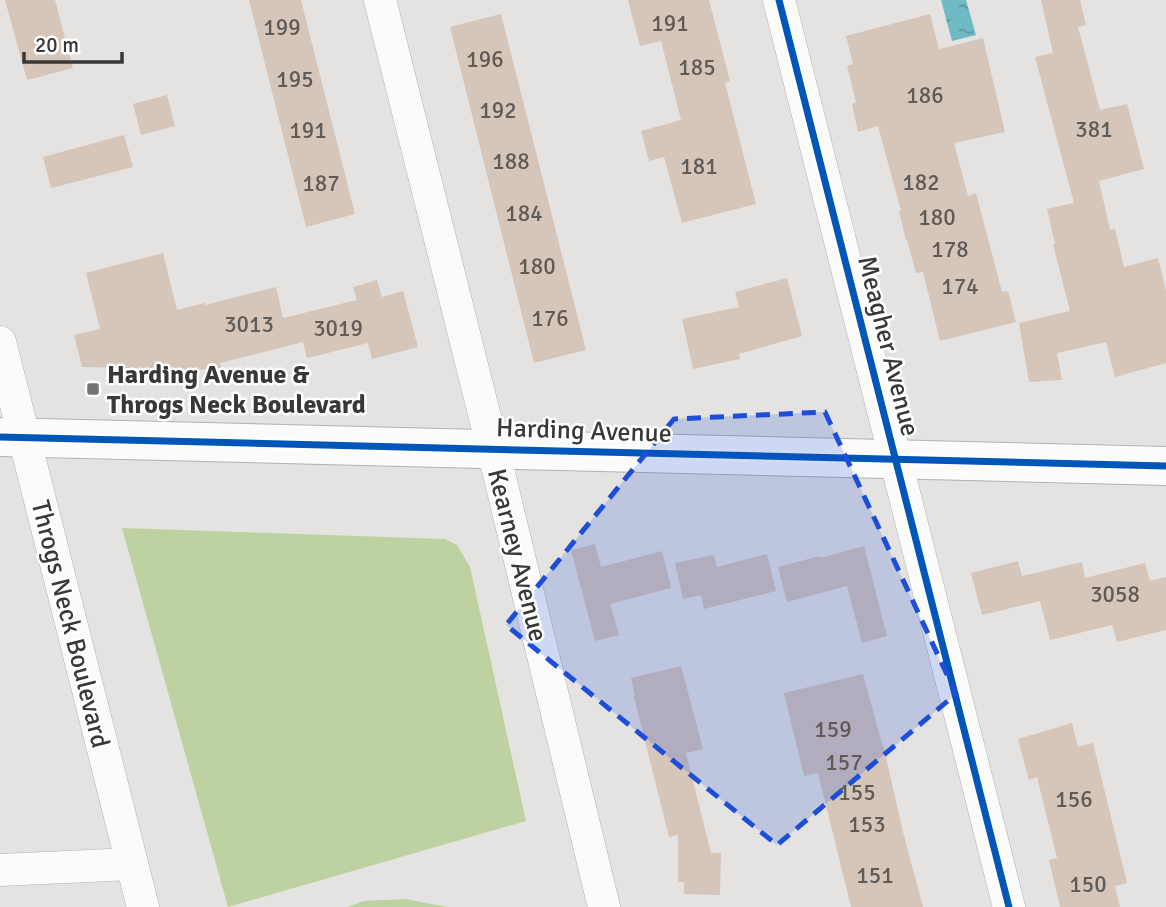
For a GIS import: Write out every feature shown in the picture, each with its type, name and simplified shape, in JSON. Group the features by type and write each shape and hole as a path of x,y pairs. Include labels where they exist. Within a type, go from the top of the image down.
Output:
{"street":[{"name":"Kearney Avenue","path":"380,0 604,907"},
{"name":"Meagher Avenue","path":"779,0 1009,907"},
{"name":"Throgs Neck Boulevard","path":"0,342 12,437 143,907"},
{"name":"Harding Avenue","path":"12,437 1166,466"},
{"path":"0,870 132,864"}],"highlighted area":[{"path":"825,412 956,694 777,845 506,625 674,419"}],"green space":[{"path":"122,528 445,539 457,545 470,567 526,821 228,907"},
{"path":"405,899 448,907 348,907 363,901"}],"water":[{"path":"941,0 966,0 976,35 952,41"}],"building":[{"path":"5,0 55,0 73,68 27,80"},
{"path":"249,0 301,0 355,214 306,227"},
{"path":"628,0 709,0 730,81 725,83 756,204 682,223 664,157 649,161 641,131 681,120 661,41 640,46"},
{"path":"1041,0 1080,0 1086,25 1078,27 1100,110 1127,104 1144,169 1099,181 1110,230 1115,229 1124,267 1158,258 1166,291 1166,363 1115,377 1106,342 1057,353 1062,380 1029,382 1019,323 1070,311 1047,209 1074,203 1035,57 1053,53"},
{"path":"501,14 586,350 534,363 450,27"},
{"path":"930,14 939,49 983,38 1005,132 954,143 968,196 976,193 1002,292 1008,291 1016,322 940,341 923,272 916,273 906,240 878,126 858,132 852,104 856,102 847,66 853,64 846,36"},
{"path":"167,95 175,126 141,135 133,104"},
{"path":"124,135 133,167 51,188 43,157"},
{"path":"163,253 177,310 276,287 283,318 357,300 353,287 377,280 382,297 403,291 418,347 372,359 368,343 307,358 303,342 220,363 222,370 82,367 74,335 100,329 86,273"},
{"path":"787,278 802,336 739,354 740,359 693,369 682,319 739,307 735,292"},
{"path":"595,544 601,567 662,551 671,588 610,604 619,635 595,641 571,550"},
{"path":"864,546 887,636 862,643 847,586 787,602 778,567"},
{"path":"767,554 776,591 704,609 701,595 683,599 675,563 714,555 717,567"},
{"path":"1018,561 1022,576 1082,562 1085,578 1145,563 1150,581 1166,577 1166,630 1117,642 1112,625 1050,640 1040,601 982,615 971,573"},
{"path":"681,666 703,749 686,753 711,853 721,853 720,895 684,894 684,882 678,882 678,835 669,837 634,697 631,678"},
{"path":"863,674 923,907 851,907 818,773 804,776 784,693"},
{"path":"1072,723 1078,747 1093,743 1127,883 1115,886 1120,907 1060,907 1049,860 1057,858 1037,777 1029,780 1018,739"}],"cycle path":[{"path":"779,0 1009,907"},
{"path":"0,437 1166,466"}],"place":[{"name":"Harding Avenue & Throgs Neck Boulevard","path":"93,389"}]}
